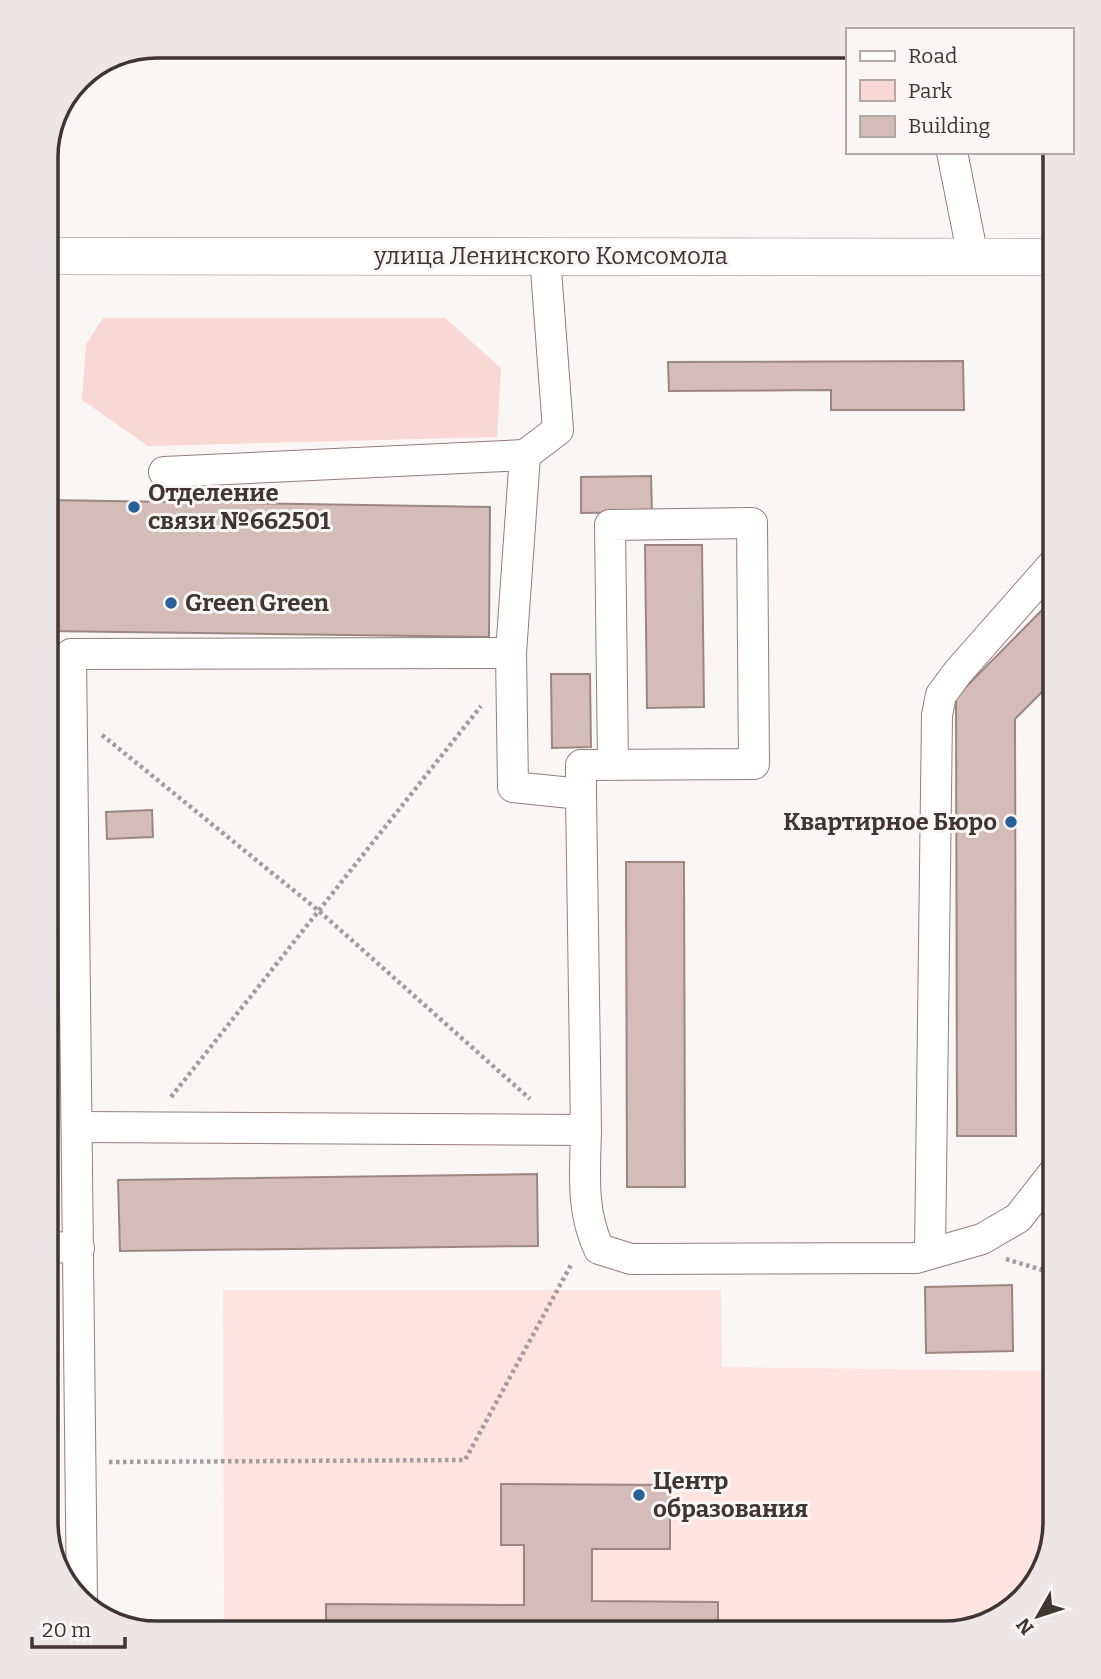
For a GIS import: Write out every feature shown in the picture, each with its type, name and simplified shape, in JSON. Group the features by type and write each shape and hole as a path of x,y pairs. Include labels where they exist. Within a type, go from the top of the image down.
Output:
{"main road":[{"name":"улица Ленинского Комсомола","path":"58,256 1043,257"}],"lane":[{"path":"952,154 973,257"},
{"path":"164,472 525,455 558,430 545,256"},
{"path":"525,455 511,661 513,786 581,794"},
{"path":"613,765 610,525 752,523 754,764 613,765 581,765 575,1130 585,1204 599,1249 631,1259 916,1258 982,1239 1018,1218 1043,1186"},
{"path":"930,1253 937,715 941,695 958,672 1043,576"},
{"path":"82,1588 71,654 511,661"},
{"path":"78,1127 575,1130"},
{"path":"58,1247 79,1248"}],"path":[{"path":"147,1128 319,911 511,661"},
{"path":"73,711 319,911 575,1130"},
{"path":"80,1462 465,1460 575,1258 599,1249"}],"shaded area":[{"name":"Центр образования","path":"223,1290 721,1290 722,1367 1043,1371 1043,1523 1036,1560 1024,1581 1003,1581 1003,1602 970,1618 945,1621 224,1621"}],"green space":[{"path":"103,318 445,318 501,368 497,437 148,446 82,400 86,344"}],"building":[{"path":"963,361 964,410 831,410 831,390 669,391 668,362"},
{"path":"651,476 652,512 581,513 581,477"},
{"path":"58,500 490,507 489,637 58,631"},
{"path":"645,545 702,545 704,707 647,708"},
{"path":"1043,609 1043,691 1015,719 1016,1136 957,1136 956,697"},
{"path":"551,674 590,674 591,747 552,748"},
{"path":"152,810 153,837 107,839 106,812"},
{"path":"626,862 684,862 685,1187 627,1187"},
{"path":"537,1174 538,1246 120,1251 118,1180"},
{"path":"1012,1285 1013,1351 926,1353 925,1287"},
{"path":"501,1484 670,1485 670,1549 592,1549 592,1601 718,1602 718,1621 326,1621 326,1604 524,1605 524,1545 501,1545"}],"place":[{"name":"Отделение связи №662501","path":"134,507"},
{"name":"Green Green","path":"171,603"},
{"name":"Квартирное Бюро","path":"1011,822"},
{"name":"Центр образования","path":"639,1495"}]}
